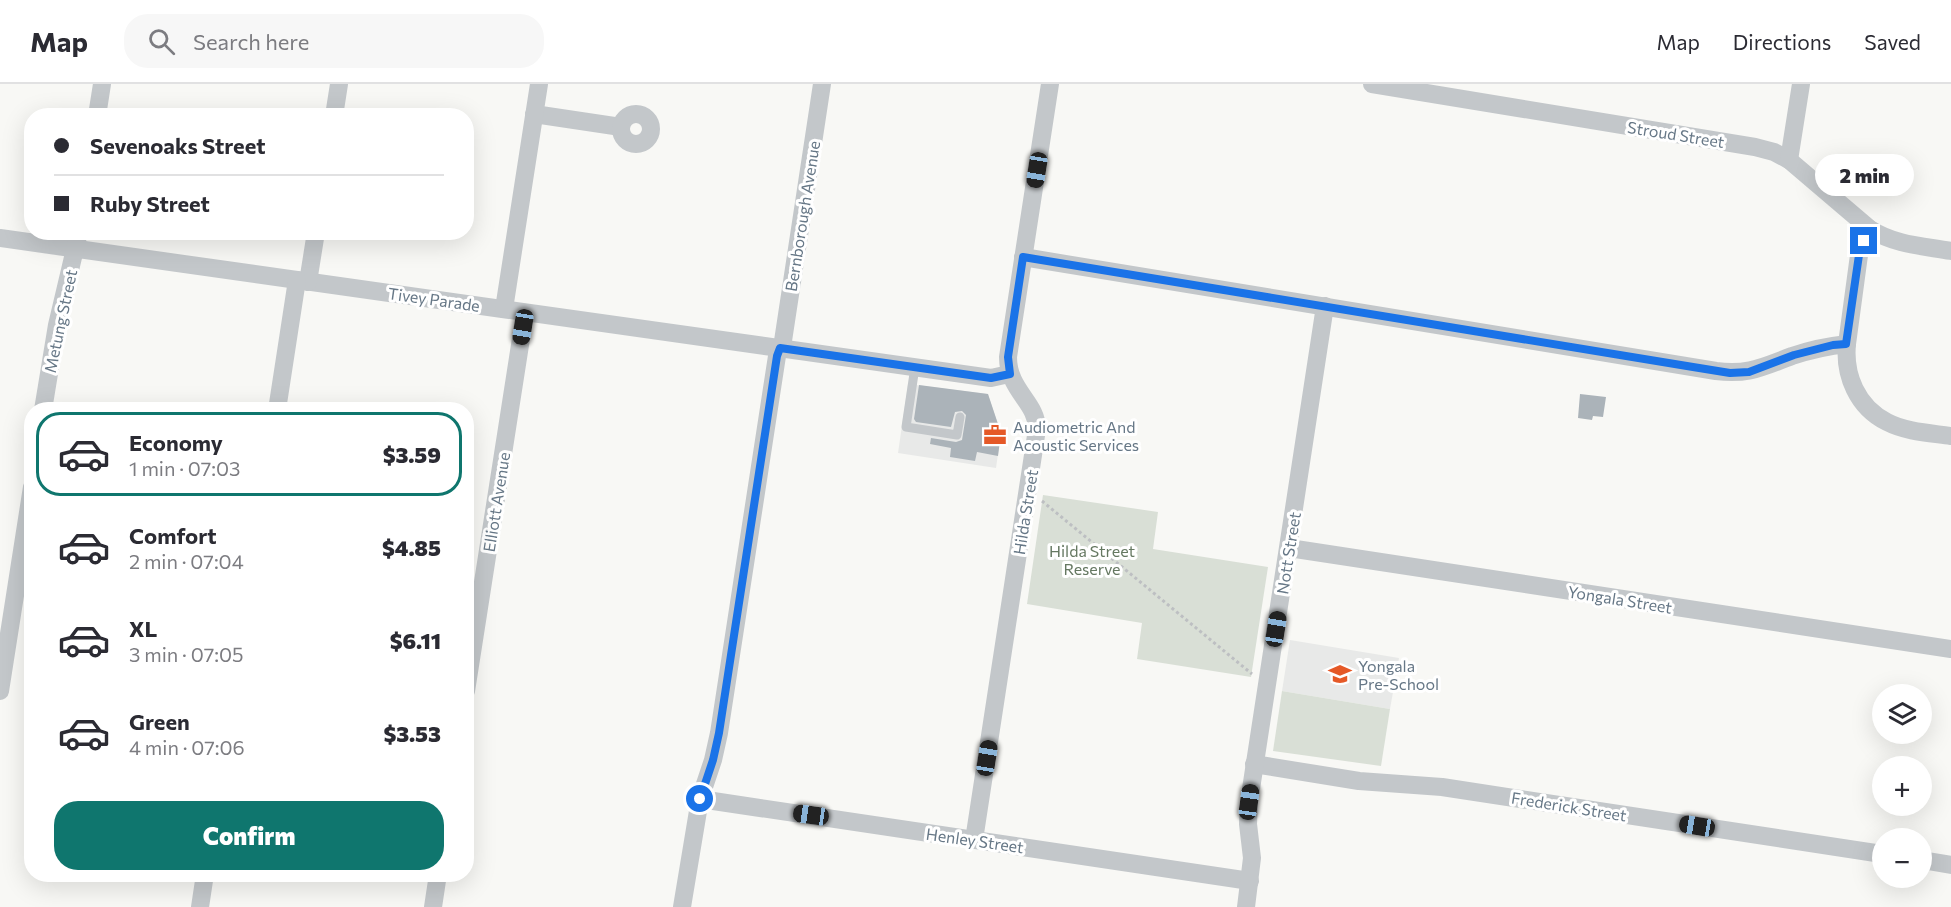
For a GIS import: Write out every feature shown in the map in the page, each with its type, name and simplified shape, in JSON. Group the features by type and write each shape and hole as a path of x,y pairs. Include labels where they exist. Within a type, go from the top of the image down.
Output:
{"street":[{"path":"99,108 102,84"},
{"path":"335,108 339,84"},
{"path":"504,309 539,84"},
{"name":"Bernborough Avenue","path":"682,907 700,799 719,733 777,356 784,334 822,84"},
{"path":"1010,374 1008,357 1050,84"},
{"name":"Stroud Street","path":"1372,84 1774,152 1788,160 1870,229 1895,242 1951,251"},
{"path":"1788,160 1801,84"},
{"path":"534,114 621,127"},
{"path":"1870,229 1859,255 1846,344 1846,362 1851,381 1861,399 1880,418 1898,426 1951,436"},
{"name":"Tivey Parade","path":"0,238 24,239"},
{"name":"Tivey Parade","path":"52,240 78,241 302,281 991,378 1010,374"},
{"path":"279,402 302,281 314,240"},
{"name":"Metung Street","path":"45,402 57,325 78,241"},
{"path":"1023,257 1730,373 1749,372 1794,355 1846,344"},
{"name":"Nott Street","path":"1246,907 1252,858 1248,815 1254,764 1325,306"},
{"name":"Elliott Avenue","path":"474,640 525,312"},
{"name":"Hilda Street","path":"974,840 1037,429 1035,416 1010,374"},
{"path":"0,692 24,538"},
{"name":"Yongala Street","path":"1289,548 1951,649"},
{"name":"Frederick Street","path":"1254,764 1359,781 1442,787 1872,852"},
{"name":"Henley Street","path":"700,799 1250,881"},
{"path":"1932,862 1951,865"},
{"path":"200,907 204,882"},
{"path":"433,907 437,882"}],"lane":[{"path":"915,367 906,426 957,435 960,417"}],"path":[{"path":"1041,499 1254,675"}],"shaded area":[{"path":"908,384 988,394 1001,433 996,468 898,453"},
{"name":"Yongala Pre-School","path":"1290,640 1399,658 1390,709 1282,691"}],"green space":[{"name":"Hilda Street Reserve","path":"1043,495 1158,512 1153,549 1268,567 1251,677 1137,659 1142,623 1027,604"},
{"path":"1282,691 1390,709 1381,766 1273,751"}],"building":[{"path":"919,385 988,394 1001,433 998,456 977,452 975,461 950,457 951,448 930,444 931,438 956,442 962,440 966,415 962,411 955,412 951,427 916,422 914,419"},
{"path":"1580,394 1606,397 1603,417 1593,416 1592,420 1578,418"}],"place":[{"name":"Audiometric And Acoustic Services","path":"995,435"},
{"name":"Yongala Pre-School","path":"1340,674"}],"route":[{"path":"700,799 716,752 780,348 991,378 1010,374 1008,357 1023,257 1739,373 1760,369 1794,355 1846,344 1859,255 1864,241"}]}
